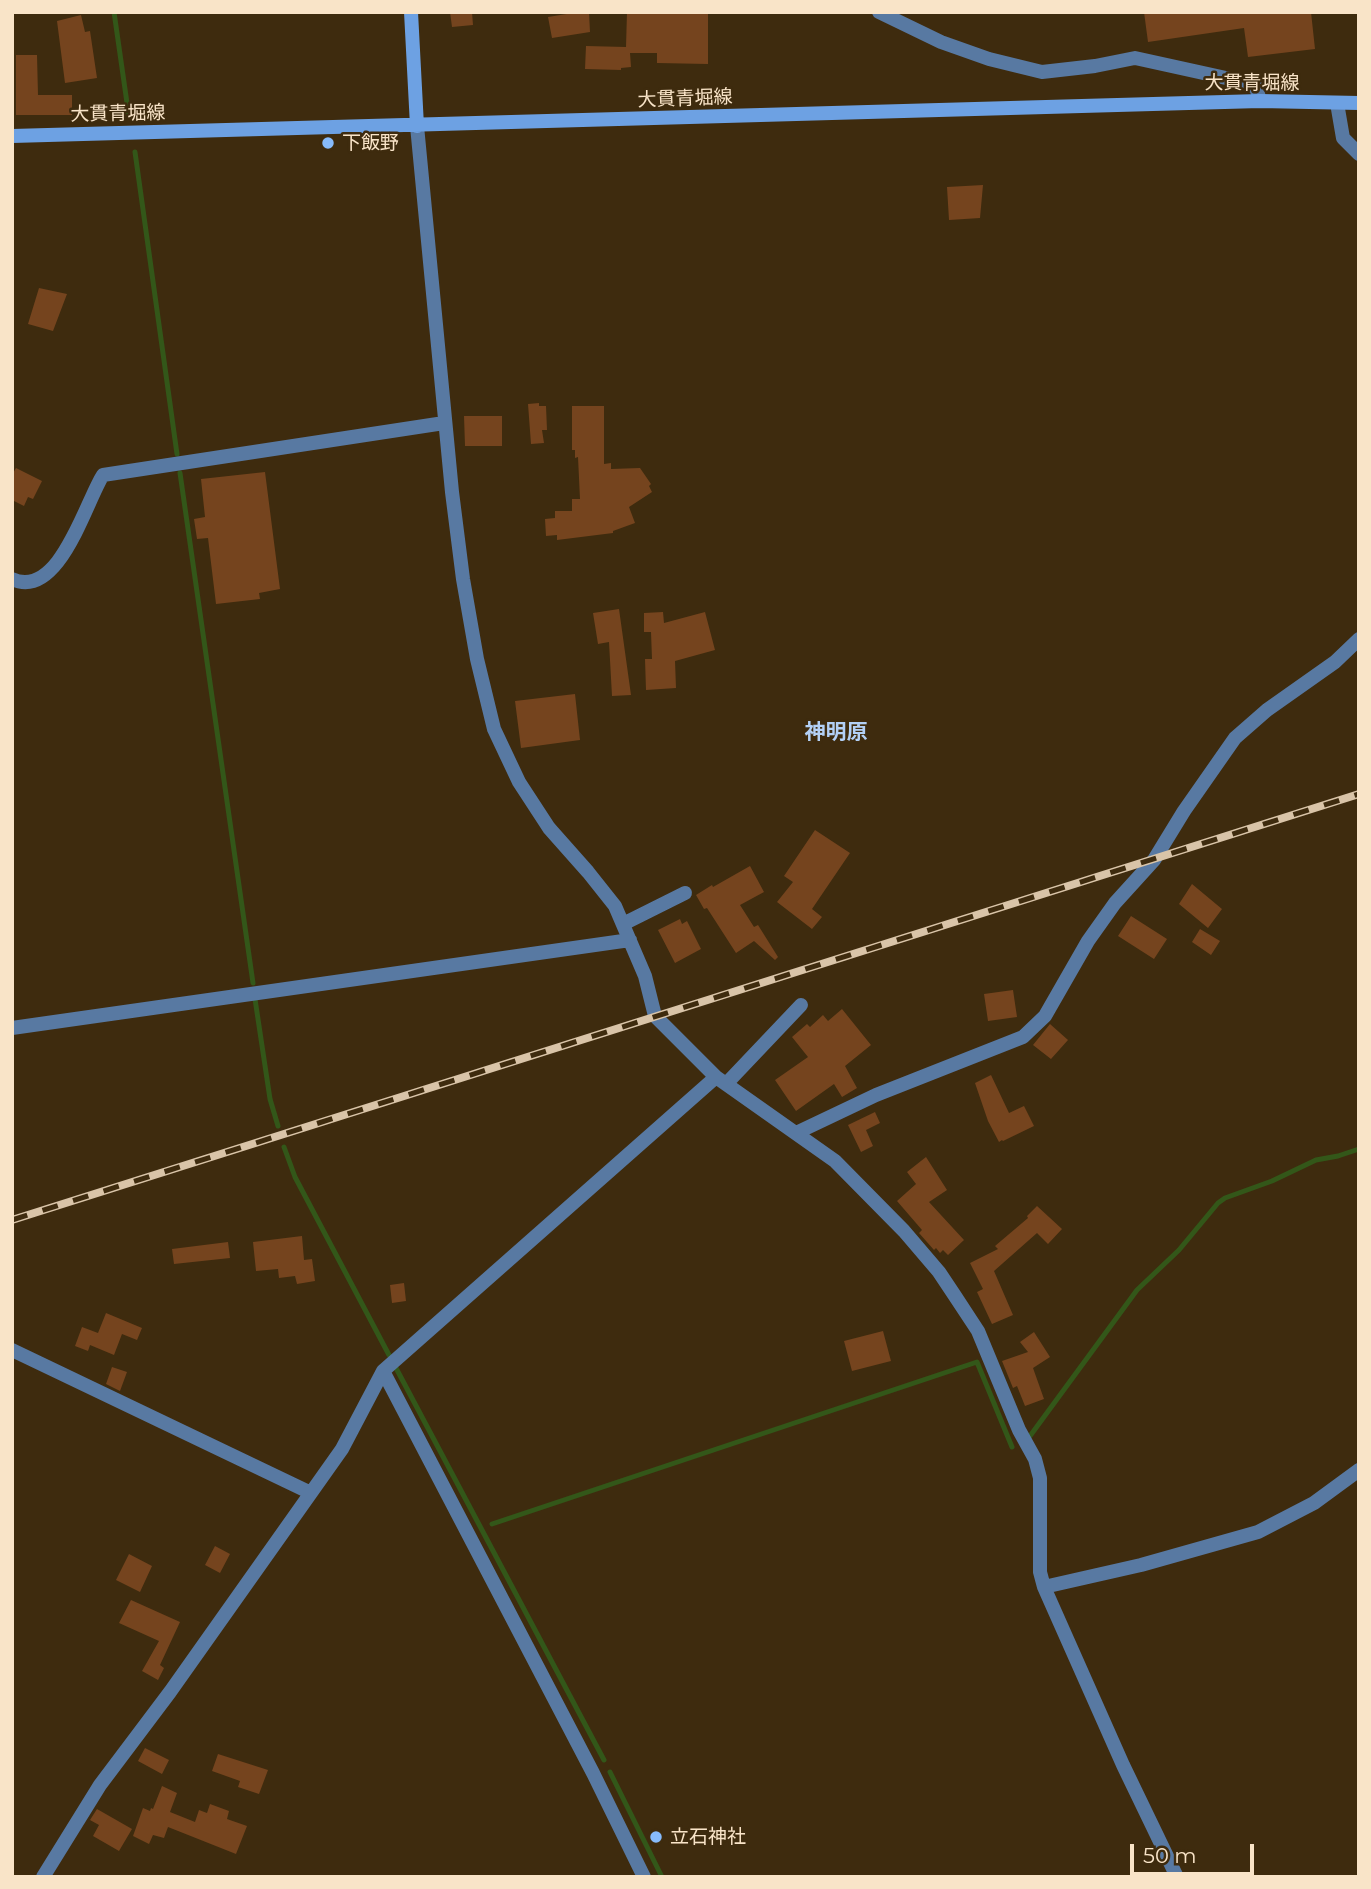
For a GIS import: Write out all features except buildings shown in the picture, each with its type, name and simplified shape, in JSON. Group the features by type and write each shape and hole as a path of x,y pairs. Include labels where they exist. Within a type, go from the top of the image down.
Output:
{"main road":[{"path":"411,12 417,126"},
{"name":"大貫青堀線","path":"12,136 1260,101 1359,103"}],"street":[{"path":"878,12 941,42 989,59 1042,72 1135,58 1255,87 1260,101"},
{"path":"1337,103 1343,138 1359,154"},
{"path":"417,126 444,423 463,579 477,659 494,729 519,782 541,817 615,906 645,976 655,1016 721,1081 835,1161 904,1231 939,1272 978,1331 1019,1430 1035,1460 1040,1478 1040,1572 1044,1587 1177,1877"},
{"path":"12,579 18,582 35,581 60,558 81,524 94,488 103,475 444,423"},
{"path":"796,1133 876,1095 1023,1037 1045,1016 1088,941 1115,904 1154,860 1184,811 1235,738 1267,710 1335,662 1359,639"},
{"path":"622,924 685,893"},
{"path":"12,1028 630,940"},
{"path":"43,1877 100,1785 170,1692 342,1449 383,1371 721,1081 801,1005"},
{"path":"12,1350 311,1493"},
{"path":"383,1371 593,1773 644,1877"},
{"path":"1044,1587 1141,1565 1258,1532 1314,1503 1359,1470"}],"waterway":[{"path":"114,12 129,117"},
{"path":"135,152 177,454"},
{"path":"180,473 253,983"},
{"path":"255,999 270,1099 278,1126"},
{"path":"284,1147 295,1177 389,1355"},
{"path":"1030,1436 1137,1290 1179,1250 1218,1203 1316,1160 1359,1149"},
{"path":"492,1524 977,1362 1012,1447"},
{"path":"396,1368 604,1760"},
{"path":"610,1772 662,1877"}],"railway":[{"path":"12,1220 1359,794"}],"place":[{"name":"下飯野","path":"328,143"},
{"name":"立石神社","path":"656,1837"}],"district":[{"name":"神明原","path":"836,733"}]}
